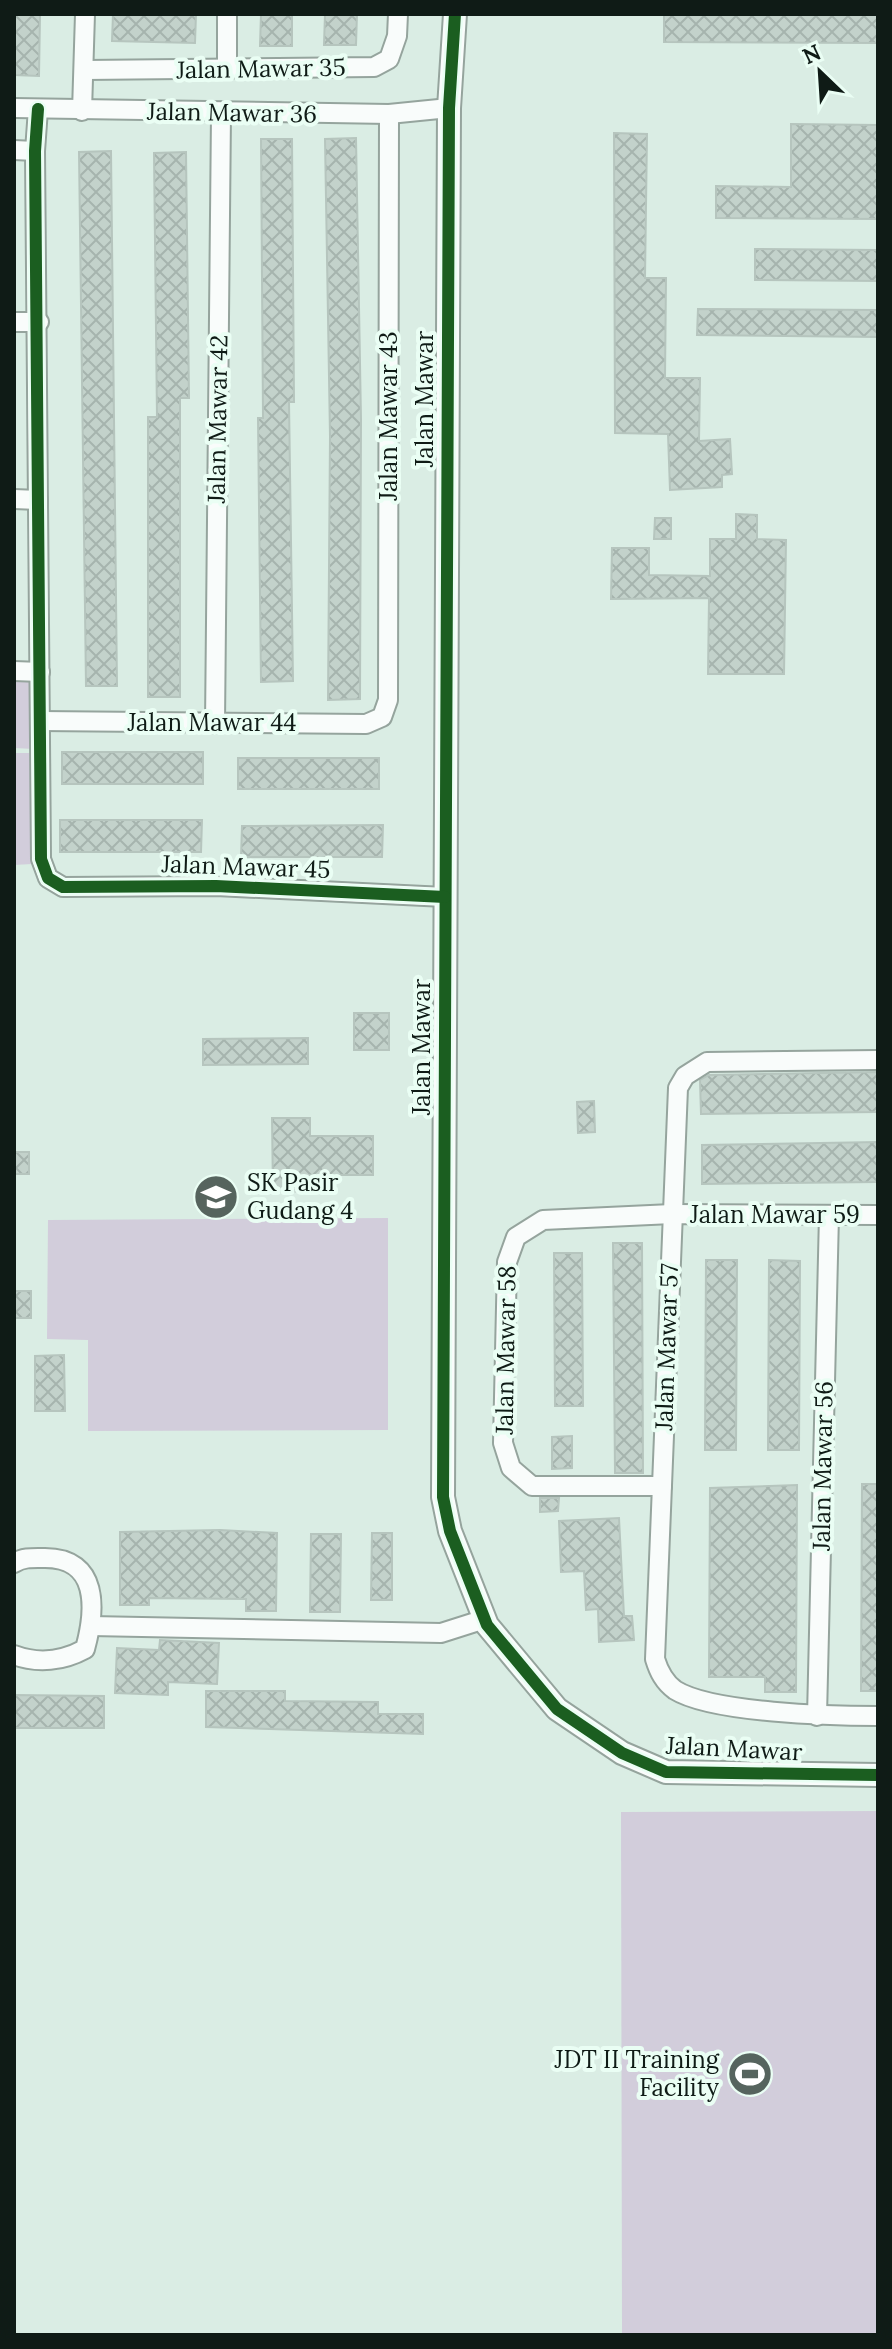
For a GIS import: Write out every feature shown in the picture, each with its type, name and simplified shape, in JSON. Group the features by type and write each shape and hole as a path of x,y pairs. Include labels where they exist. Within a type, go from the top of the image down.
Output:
{"street":[{"path":"82,111 85,14"},
{"path":"227,14 227,69"},
{"name":"Jalan Mawar 35","path":"85,70 374,67 389,59 397,36 398,14"},
{"name":"Jalan Mawar","path":"455,14 449,108 443,1497 450,1531 485,1619 524,1672 557,1709 622,1753 666,1772 878,1775"},
{"name":"Jalan Mawar 36","path":"14,108 221,114 389,114 449,108"},
{"path":"38,109 35,151 39,322 40,721"},
{"name":"Jalan Mawar 42","path":"215,724 221,114"},
{"name":"Jalan Mawar 43","path":"382,717 388,700 389,114"},
{"path":"14,150 35,151"},
{"path":"14,322 39,322"},
{"path":"14,499 38,500"},
{"path":"14,671 40,672"},
{"name":"Jalan Mawar 44","path":"40,721 366,724 382,717"},
{"name":"Jalan Mawar 45","path":"40,721 41,859 48,878 63,887 216,886 445,897"},
{"name":"Jalan Mawar 57","path":"817,1716 706,1701 682,1694 663,1679 655,1659 678,1088 695,1067 719,1060 878,1060"},
{"name":"Jalan Mawar 59","path":"672,1214 878,1215"},
{"name":"Jalan Mawar 58","path":"662,1486 532,1486 511,1468 503,1443 507,1262 516,1237 543,1220 672,1214"},
{"name":"Jalan Mawar 56","path":"817,1716 829,1215"},
{"path":"14,1563 23,1558 64,1558 81,1568 89,1586 91,1626 85,1649 65,1660 25,1659 14,1655"},
{"path":"91,1626 441,1633 485,1619"},
{"path":"817,1716 878,1716"}],"shaded area":[{"path":"14,681 31,681 34,749 14,748"},
{"path":"14,753 32,753 32,864 14,865"},
{"path":"388,1218 388,1430 88,1431 88,1340 47,1339 48,1220"},
{"name":"JDT II Training Facility","path":"878,1811 878,2335 622,2335 621,1812"}],"building":[{"path":"14,14 40,14 39,76 14,75"},
{"path":"113,14 196,14 195,43 112,41"},
{"path":"261,14 292,14 292,46 260,46"},
{"path":"325,14 357,14 356,45 324,45"},
{"path":"664,14 878,14 878,43 664,42"},
{"path":"791,124 878,125 878,219 716,218 716,186 791,187"},
{"path":"614,133 647,134 645,278 666,278 665,378 700,378 699,441 730,439 732,474 722,475 722,487 670,490 668,434 615,433"},
{"path":"356,138 361,419 360,699 328,700 330,436 325,139"},
{"path":"261,139 292,139 294,402 289,402 293,681 261,682 258,418 263,418"},
{"path":"111,151 117,686 86,686 79,152"},
{"path":"186,152 189,398 180,398 180,697 148,697 148,417 157,417 154,153"},
{"path":"755,249 878,250 878,281 755,280"},
{"path":"698,309 878,310 878,337 697,335"},
{"path":"736,514 757,515 757,539 786,540 784,674 708,674 709,598 611,599 612,548 649,548 649,575 710,576 710,539 736,539"},
{"path":"655,518 671,518 671,539 654,539"},
{"path":"62,752 203,752 203,784 62,784"},
{"path":"238,758 379,758 379,789 238,789"},
{"path":"60,820 202,820 201,852 60,852"},
{"path":"383,825 382,857 241,857 242,826"},
{"path":"354,1013 389,1013 389,1050 354,1050"},
{"path":"308,1038 308,1064 203,1065 203,1039"},
{"path":"878,1072 878,1112 701,1114 700,1080 709,1075"},
{"path":"594,1101 595,1132 578,1133 577,1102"},
{"path":"272,1118 310,1118 310,1136 373,1136 373,1175 310,1175 310,1191 273,1192"},
{"path":"878,1142 878,1182 702,1184 702,1145"},
{"path":"14,1152 29,1152 29,1174 14,1174"},
{"path":"613,1243 642,1243 643,1473 615,1473"},
{"path":"554,1253 582,1253 583,1406 555,1406"},
{"path":"706,1260 737,1260 736,1450 705,1450"},
{"path":"769,1260 800,1261 799,1450 768,1450"},
{"path":"14,1291 31,1291 31,1318 14,1318"},
{"path":"64,1355 65,1411 35,1411 35,1356"},
{"path":"572,1436 572,1468 552,1469 552,1437"},
{"path":"862,1484 878,1484 878,1691 861,1691"},
{"path":"797,1485 796,1692 765,1692 765,1677 709,1677 710,1488"},
{"path":"540,1498 559,1498 558,1511 540,1512"},
{"path":"619,1518 624,1616 632,1616 634,1640 599,1642 598,1609 586,1610 584,1571 561,1572 559,1521"},
{"path":"220,1530 277,1533 276,1611 246,1611 246,1599 149,1598 149,1605 120,1605 120,1532"},
{"path":"372,1533 392,1533 392,1600 371,1600"},
{"path":"311,1534 341,1534 340,1612 310,1612"},
{"path":"160,1640 219,1643 217,1684 168,1682 168,1695 115,1693 117,1648 159,1650"},
{"path":"206,1691 285,1691 285,1701 378,1702 378,1714 423,1714 423,1734 206,1727"},
{"path":"14,1695 104,1696 104,1728 14,1728"}],"cycle path":[{"path":"455,14 449,108 443,1497 450,1531 487,1625 557,1709 622,1753 666,1772 878,1775"},
{"path":"38,109 35,151 41,859 48,878 63,887 216,886 445,897"}],"place":[{"name":"SK Pasir Gudang 4","path":"216,1197"},
{"name":"JDT II Training Facility","path":"750,2074"}]}
